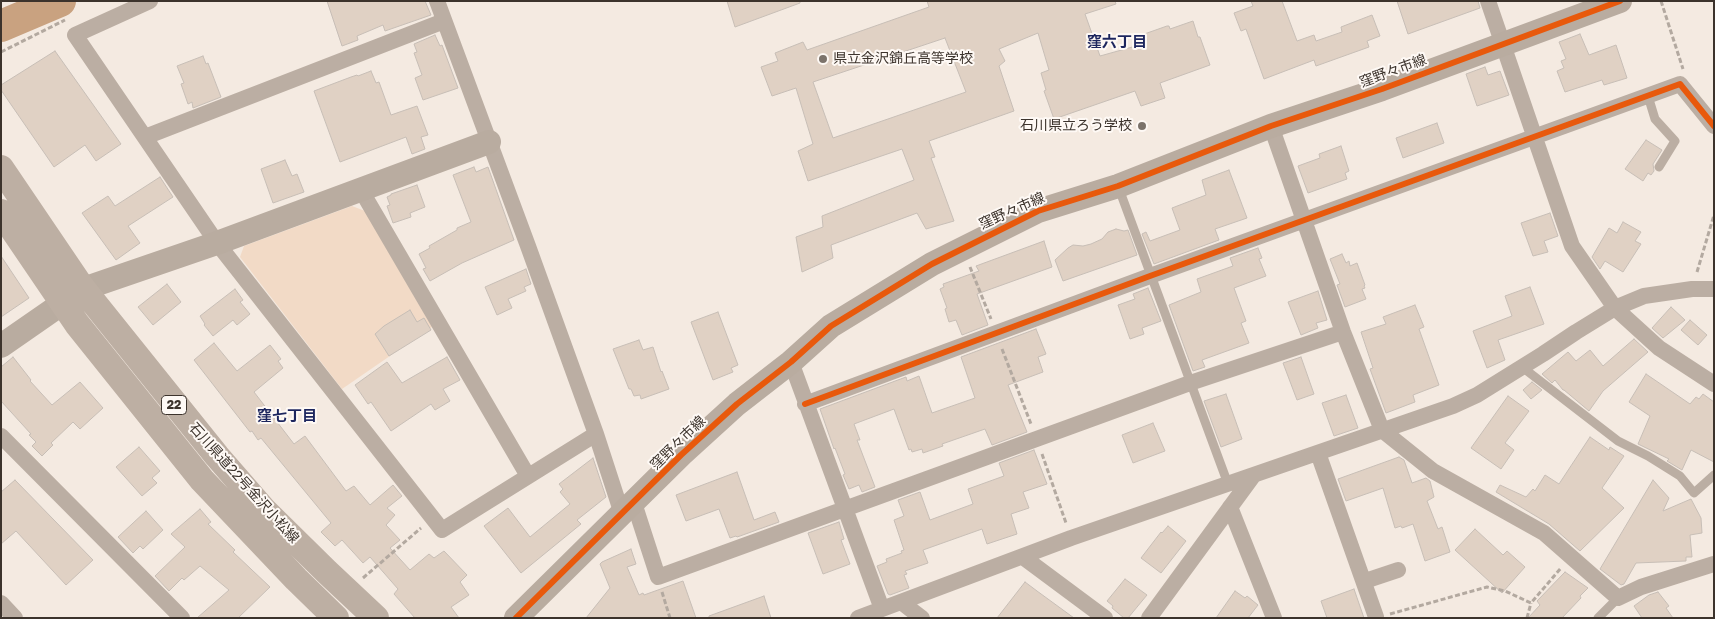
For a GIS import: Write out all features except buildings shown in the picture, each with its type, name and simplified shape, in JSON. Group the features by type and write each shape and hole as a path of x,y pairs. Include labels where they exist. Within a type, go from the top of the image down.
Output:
{"main road":[{"name":"窪野々市線","path":"524,615 628,508 737,404 791,362 831,326 932,264 1038,211 1118,186 1271,126 1382,89 1620,1"},
{"path":"1,346 73,296 488,142"},
{"name":"石川県道22号金沢小松線","path":"1,168 111,368 202,480 296,579 336,618"},
{"name":"石川県道22号金沢小松線","path":"1,212 73,296 171,401 264,510 376,618"}],"street":[{"path":"150,1 75,35 217,243 442,530 596,434"},
{"path":"437,1 596,434 658,577 1190,384 1343,332"},
{"path":"1488,1 1572,246 1615,308 1659,348 1714,384"},
{"path":"145,137 444,21"},
{"path":"805,404 1150,276 1680,84 1714,126"},
{"path":"1271,126 1343,332 1382,430 1434,471 1544,533 1618,598 1648,585 1713,567"},
{"path":"361,190 528,476"},
{"path":"858,618 1072,538 1453,406 1477,395 1615,308 1644,296 1692,289 1714,290"},
{"path":"791,362 882,609"},
{"path":"1,436 182,618"},
{"path":"1318,453 1365,582 1376,618"},
{"path":"1149,618 1253,476"},
{"path":"1230,507 1274,618"},
{"path":"1022,557 1105,618"},
{"path":"1365,582 1398,570"},
{"path":"901,602 922,618"},
{"path":"1,603 15,618"}],"lane":[{"path":"1648,96 1655,120 1676,141 1659,167"},
{"path":"1118,186 1228,484"},
{"path":"1522,366 1618,442 1648,456 1680,476 1694,493 1714,475"},
{"path":"1598,618 1618,598"}],"path":[{"path":"1661,1 1684,72 1674,86"},
{"path":"1,52 73,17"},
{"path":"1692,289 1714,215"},
{"path":"963,248 996,334"},
{"path":"347,591 432,519"},
{"path":"1527,618 1531,603 1570,556"},
{"path":"658,577 670,618"},
{"path":"1376,618 1487,587 1504,591 1531,603"}],"shaded area":[{"path":"352,206 365,211 432,327 342,389 240,257 244,246"}],"waterway":[{"path":"1,26 60,1"}],"cycle path":[{"path":"516,618 681,455 737,404 791,362 831,326 932,264 1038,211 1118,186 1271,126 1382,89 1620,1"},
{"path":"805,404 1150,276 1680,84 1714,126"}],"place":[{"name":"県立金沢錦丘高等学校","path":"823,59"},
{"name":"石川県立ろう学校","path":"1142,126"}],"district":[{"name":"窪六丁目","path":"1117,42"},
{"name":"窪七丁目","path":"287,416"}]}
